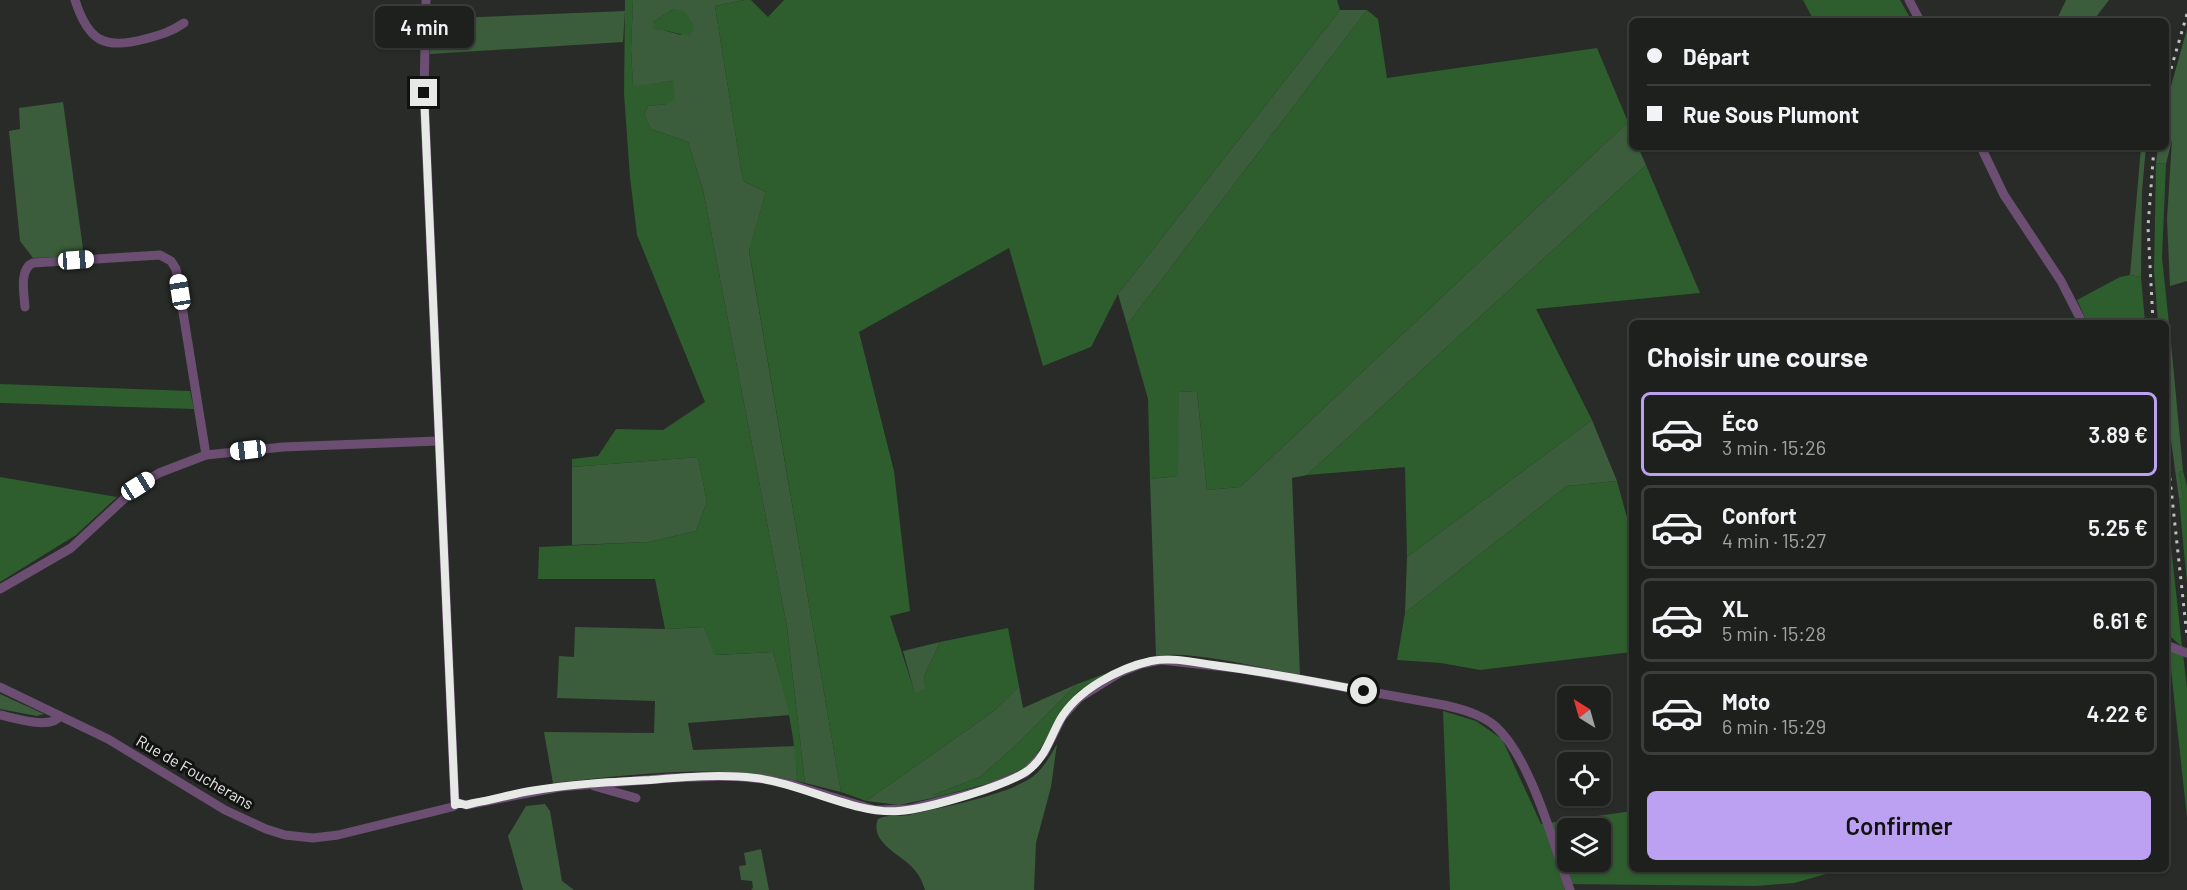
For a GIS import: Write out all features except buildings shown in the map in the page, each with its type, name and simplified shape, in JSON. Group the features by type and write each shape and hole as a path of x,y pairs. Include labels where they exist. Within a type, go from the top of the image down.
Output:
{"street":[{"path":"75,0 86,28 99,40 109,43 127,44 170,33 184,23"},
{"path":"426,0 424,93 455,805"},
{"path":"1909,0 1918,18"},
{"path":"1982,150 2004,195 2061,281 2081,320"},
{"path":"25,307 24,271 33,263 160,255 171,261 176,269 206,455"},
{"path":"0,589 71,548 138,486 159,473 206,455 283,447 438,441"},
{"path":"2169,646 2187,652"},
{"name":"Rue de Foucherans","path":"0,687 108,739 225,810 266,829 285,835 313,838 338,835 459,803 466,805 532,791 700,777 753,778 793,785 875,810 909,809 984,790 1018,776 1038,761 1051,741 1062,717 1079,698 1121,672 1152,661 1170,659 1243,669 1444,705 1463,710 1493,724 1515,749 1527,773 1570,890"},
{"path":"0,715 46,724 54,722 60,716"},
{"path":"588,785 636,798"}],"green space":[{"path":"625,0 633,0 631,49 633,86 673,81 675,99 667,104 648,106 644,115 651,129 688,142 703,190 787,627 805,783 797,781 789,716 773,652 714,655 704,627 665,629 655,579 538,579 539,547 649,542 696,531 707,502 698,457 572,467 572,459 598,456 616,429 663,430 705,402 637,235 624,94"},
{"path":"633,0 744,0 715,6 743,181 766,192 749,251 841,792 805,783 787,627 703,190 688,142 651,129 644,115 648,106 667,104 673,81 633,87 631,49","holes":["674,9 681,35 654,30 653,22"]},
{"path":"751,0 768,17 784,0 1337,0 1340,10 1118,294 1091,347 1043,366 1009,248 859,332 894,471 910,611 890,616 915,693 925,689 924,677 940,642 1008,628 1019,686 994,711 866,801 841,792 749,250 766,192 743,181 715,6"},
{"path":"1803,0 1900,0 1910,18 1812,18"},
{"path":"2066,0 2109,0 2095,18 2057,18"},
{"path":"674,9 685,12 692,22 694,30 689,36 653,30 653,22"},
{"path":"1340,10 1367,10 1127,325 1118,294"},
{"path":"1367,10 1378,19 1387,78 1597,48 1628,122 1240,487 1207,490 1197,391 1179,392 1178,476 1150,479 1148,399 1127,325"},
{"path":"625,11 623,42 430,54 431,19"},
{"path":"2187,29 2187,281 2170,286 2167,219 2172,140 2166,164 2156,163 2158,150 2169,150 2169,93"},
{"path":"63,102 84,256 33,258 20,241 9,131 20,129 19,108"},
{"path":"1628,122 1629,150 1639,150 1646,165 1307,475 1292,478 1300,675 1188,655 1156,656 1150,479 1178,476 1178,392 1197,391 1207,490 1240,487"},
{"path":"2141,150 2146,150 2142,191 2141,277 2130,275"},
{"path":"2156,163 2166,164 2162,257 2169,320 2158,320 2154,271"},
{"path":"1646,165 1700,293 1536,309 1592,420 1407,557 1405,467 1307,475"},
{"path":"2130,275 2141,277 2145,320 2086,320 2077,300 2120,277"},
{"path":"2169,324 2172,353 2169,353"},
{"path":"2169,353 2172,353 2183,471 2179,472 2183,498 2179,499 2169,425"},
{"path":"0,384 190,391 194,409 0,403"},
{"path":"1592,420 1617,481 1567,486 1405,613 1407,557"},
{"path":"698,457 707,502 696,531 649,542 572,545 572,467"},
{"path":"2183,471 2187,486 2187,584 2179,499 2183,498 2179,472"},
{"path":"0,477 117,497 76,535 0,582"},
{"path":"1617,481 1629,525 1629,652 1480,670 1441,663 1397,660 1405,613 1567,486"},
{"path":"2169,528 2182,647 2170,636 2169,629"},
{"path":"575,627 665,629 704,627 715,655 773,652 791,715 688,723 693,750 796,746 797,781 736,773 675,772 553,783 544,732 654,733 655,701 557,698 559,656 574,657"},
{"path":"940,642 924,677 926,689 915,694 903,651"},
{"path":"2169,651 2183,654 2187,687 2187,818"},
{"path":"1107,673 1079,691 1066,705 1027,767 987,784 933,798 933,795 980,777 1015,746 1077,684"},
{"path":"1077,684 1015,746 980,777 933,795 933,798 899,805 866,801 994,711 1019,686 1023,708"},
{"path":"0,694 44,714 37,716 0,709"},
{"path":"1443,711 1476,721 1502,739 1541,824 1557,822 1557,872 1611,872 1611,818 1583,818 1629,811 1629,872 1833,872 1794,883 1756,886 1564,884 1565,890 1450,890"},
{"path":"1057,744 1051,787 1036,843 1034,890 925,890 919,877 906,861 881,840 876,827 878,819 909,815 957,804 1011,788 1036,774 1048,760"},
{"path":"545,804 550,811 562,881 574,890 523,890 508,836 526,806"},
{"path":"761,849 769,890 751,890 752,881 741,880 739,866 746,865 744,853"}],"railway":[{"path":"2169,76 2187,14"},
{"path":"2153,320 2148,227 2154,150"},
{"path":"2169,470 2187,636"}],"route":[{"path":"424,93 455,805 459,803 466,805 560,787 670,778 730,776 764,779 793,785 865,808 900,811 984,790 1005,783 1032,768 1044,753 1062,717 1079,698 1103,681 1152,661 1170,659 1243,669 1364,691"}]}
